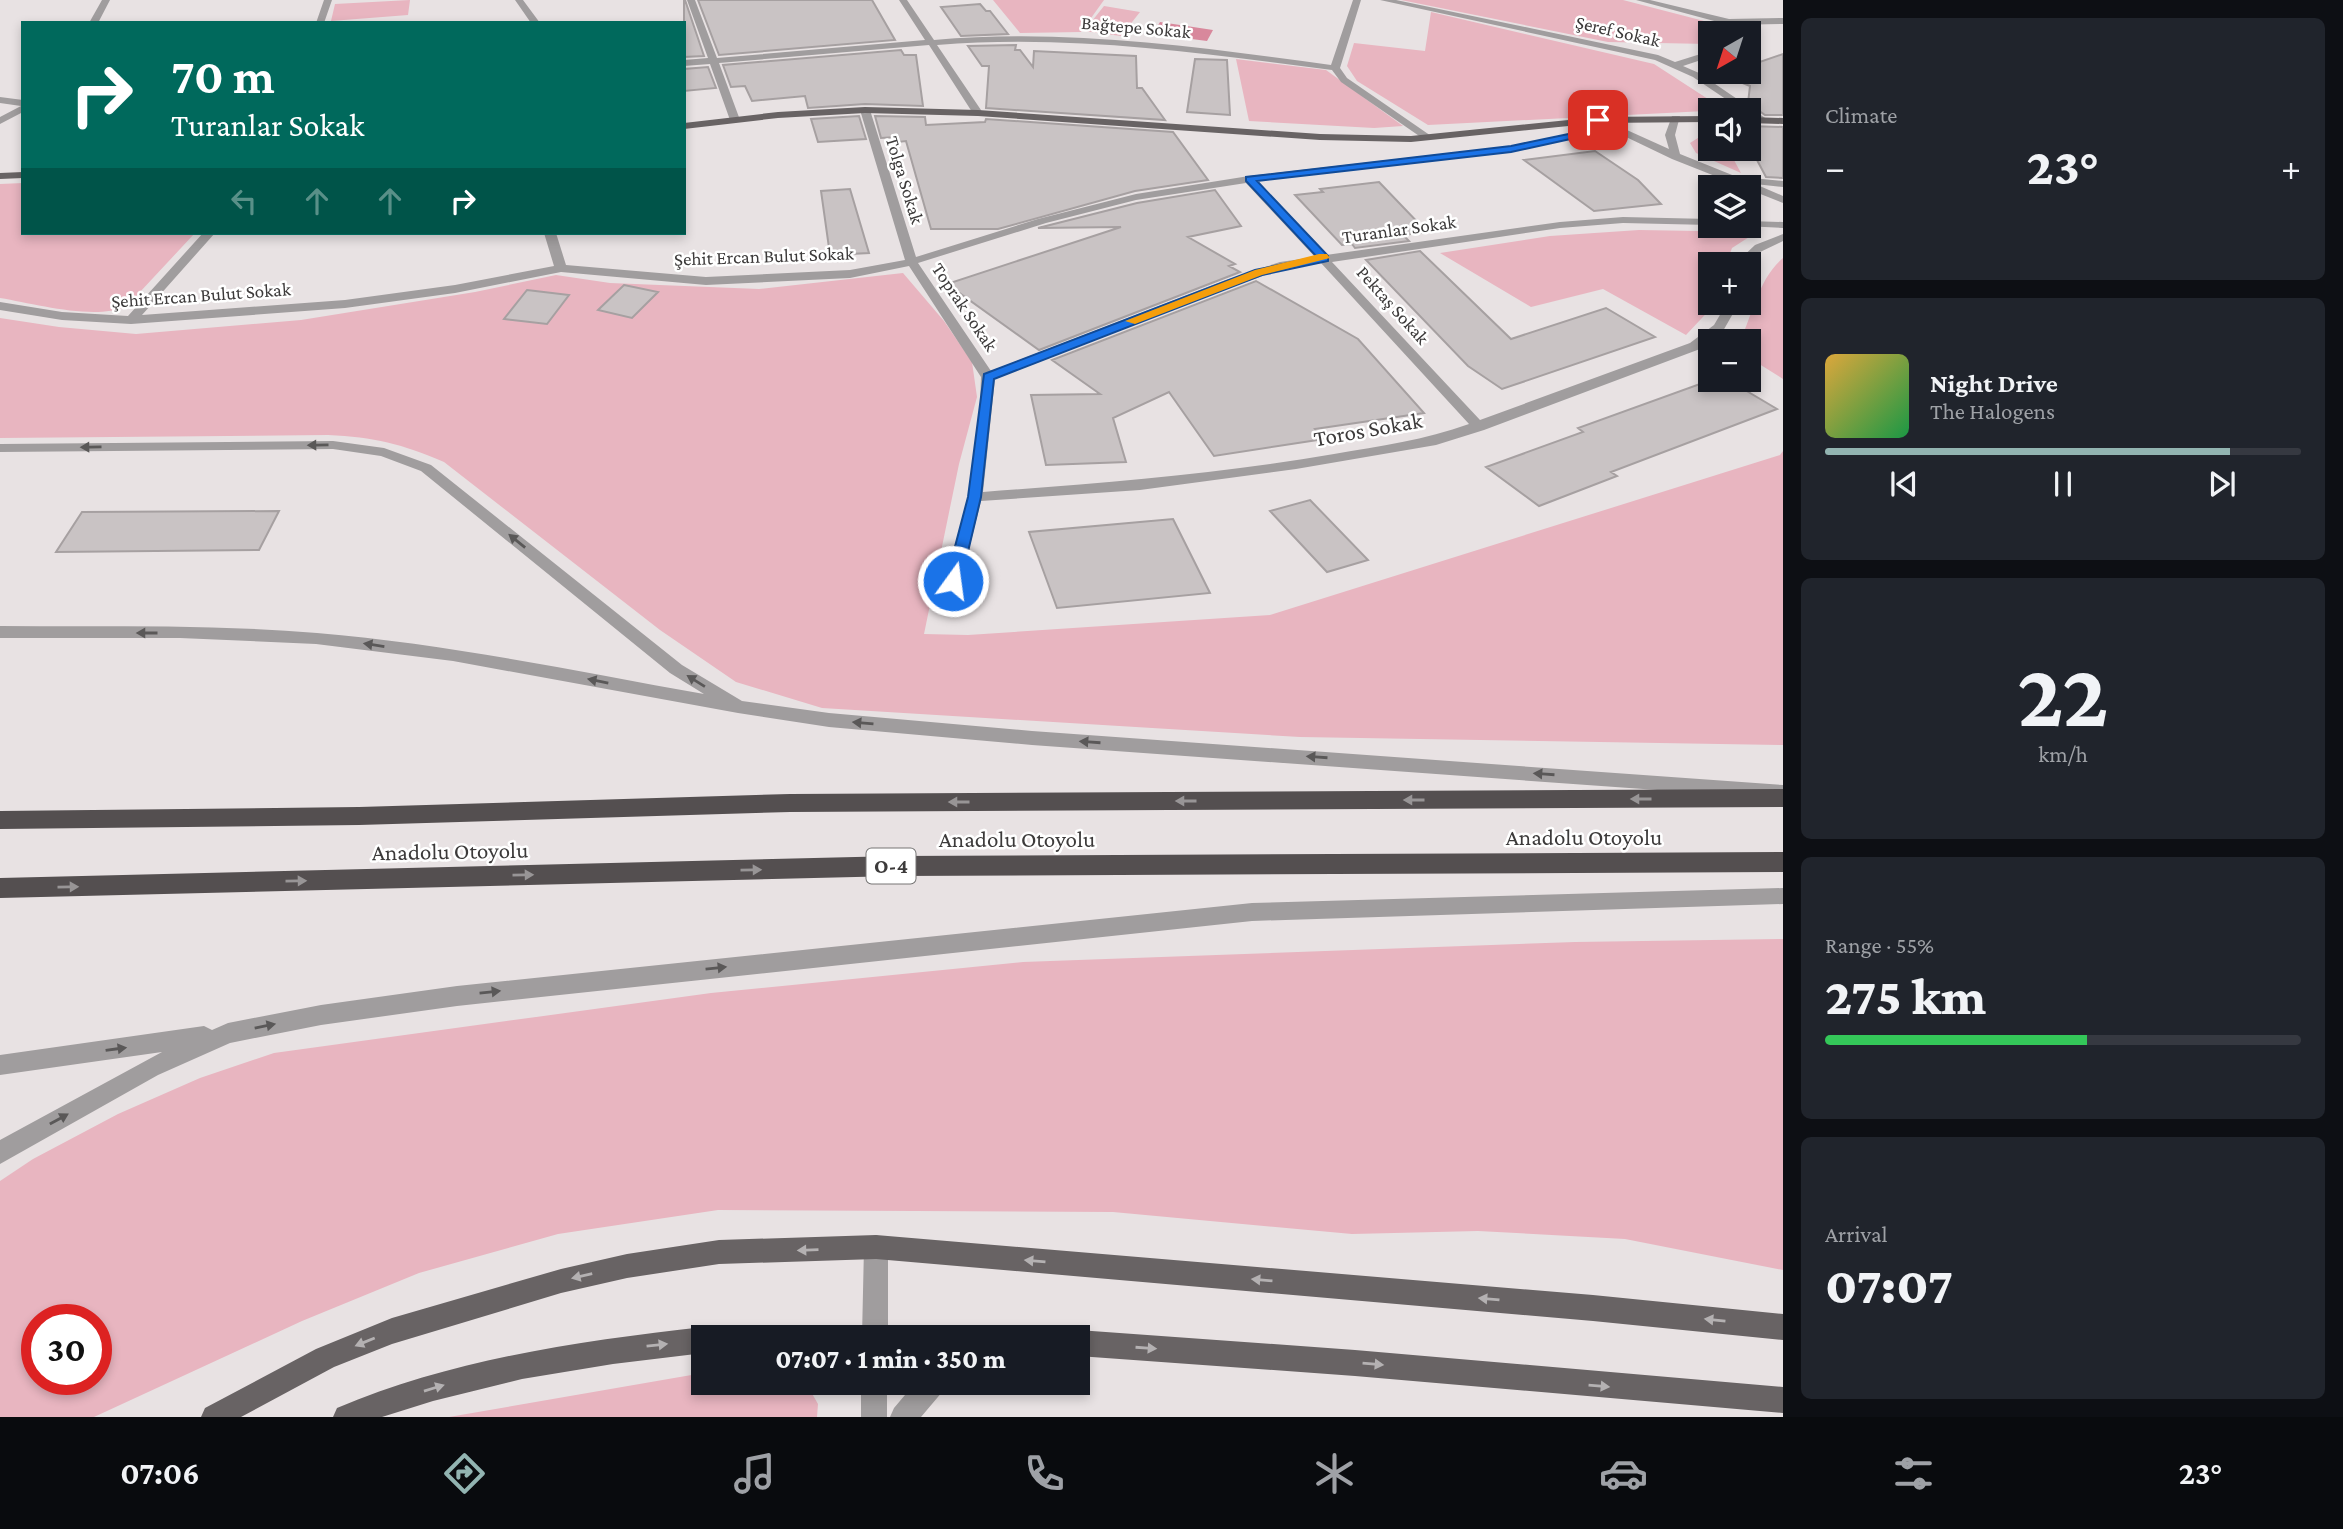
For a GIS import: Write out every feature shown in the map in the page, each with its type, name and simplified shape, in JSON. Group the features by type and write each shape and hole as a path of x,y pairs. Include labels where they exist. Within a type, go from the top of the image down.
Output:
{"highway":[{"name":"Anadolu Otoyolu","path":"0,820 359,816 790,803 1783,798"},
{"name":"Anadolu Otoyolu","path":"0,888 897,866 1783,862"}],"main road":[{"path":"686,126 865,110 978,113 1320,137 1429,138 1598,120 1698,119"},
{"path":"1763,120 1783,121"},
{"path":"0,176 21,175"},
{"path":"214,1417 325,1358 392,1331 561,1281 627,1266 719,1252 876,1248 1579,1307 1783,1327"},
{"path":"346,1417 455,1382 522,1366 606,1351 691,1341"},
{"path":"1090,1344 1355,1363 1783,1401"}],"street":[{"path":"94,21 106,0"},
{"path":"321,21 329,0"},
{"path":"519,0 535,21"},
{"path":"691,0 736,120"},
{"path":"903,0 978,113"},
{"path":"1357,0 1335,68 1344,80 1429,138"},
{"name":"Şeref Sokak","path":"1384,0 1622,49 1676,65 1696,75 1763,120"},
{"path":"1640,0 1729,23 1783,21"},
{"name":"Bağtepe Sokak","path":"686,63 1013,38 1103,40 1199,49 1335,68"},
{"path":"1676,65 1698,58"},
{"path":"0,100 21,103"},
{"path":"0,121 21,109"},
{"name":"Tolga Sokak","path":"865,110 911,261"},
{"path":"1676,118 1670,135 1676,157"},
{"path":"1598,120 1632,138 1718,175"},
{"name":"Şehit Ercan Bulut Sokak","path":"0,306 62,316 131,320 345,304 455,289 561,268 659,279 739,280 850,274 891,268 1105,203 1250,179 1511,149 1581,134 1598,120"},
{"name":"Pektaş Sokak","path":"1250,179 1479,427"},
{"path":"1761,182 1783,184"},
{"path":"1761,192 1783,200"},
{"name":"Turanlar Sokak","path":"988,377 1259,272 1324,258 1560,225 1623,220 1698,222"},
{"path":"1761,224 1783,225"},
{"path":"131,320 207,235"},
{"path":"551,235 561,268"},
{"path":"1751,252 1783,237"},
{"name":"Toprak Sokak","path":"911,261 988,377 987,407 975,497 953,581"},
{"name":"Toros Sokak","path":"975,497 1140,485 1296,465 1436,440 1479,427 1695,346 1711,337 1726,315"},
{"path":"0,448 334,445 384,452 426,468 676,669 737,707"},
{"path":"0,632 221,634 360,642 531,669 737,707 829,720 1032,738 1783,792"},
{"path":"0,1065 228,1033 321,1015 457,996 1252,912 1783,896"},
{"path":"0,1153 150,1068 228,1033"},
{"path":"875,1325 876,1248"},
{"path":"874,1395 874,1417"},
{"path":"902,1417 922,1395"}],"shaded area":[{"path":"410,0 408,15 331,21 335,4"},
{"path":"993,0 1104,0 1081,32 1020,33"},
{"path":"1401,0 1623,0 1704,21 1698,21 1698,44 1608,42"},
{"path":"1104,6 1140,12 1121,36 1084,31"},
{"path":"1431,12 1654,64 1706,98 1698,98 1698,111 1428,125 1357,81 1347,66 1354,43 1425,51"},
{"path":"1160,22 1213,30 1207,41 1153,34"},
{"path":"1236,59 1326,70 1403,126 1374,128 1249,121"},
{"path":"1698,138 1698,154 1696,153 1690,143"},
{"path":"1714,161 1734,161 1741,173"},
{"path":"21,183 21,235 193,235 126,307 112,311 81,311 0,298 0,184"},
{"path":"1639,230 1698,231 1698,238 1748,238 1732,248 1730,252 1698,252 1698,315 1705,315 1686,335 1603,289 1531,307 1440,253 1550,236"},
{"path":"1783,258 1783,379 1761,365 1761,329 1745,329 1750,315 1761,315 1761,288"},
{"path":"903,273 944,321 972,362 977,397 959,464 924,634 968,635 1270,615 1780,455 1783,451 1783,745 1300,737 822,708 736,682 660,630 444,462 415,450 388,442 328,435 0,438 0,318 136,334 301,320 475,292 556,275 610,283 759,289"},
{"path":"1783,939 1783,1270 1625,1239 1478,1231 1352,1234 1113,1212 718,1210 558,1234 419,1273 302,1321 94,1417 0,1417 0,1181 33,1159 118,1114 200,1078 274,1053 711,993 1023,962 1575,942"},
{"path":"691,1375 691,1395 813,1395 818,1404 817,1417 449,1417"}],"building":[{"path":"685,0 704,56 686,57"},
{"path":"698,0 872,0 895,40 719,55"},
{"path":"980,4 986,11 990,11 1008,34 961,36 941,7"},
{"path":"1016,45 1015,50 1020,50 1033,67 1034,51 1136,56 1137,88 1142,88 1165,120 986,108 989,66 982,66 968,46"},
{"path":"901,50 904,55 916,55 923,106 865,104 808,108 805,96 752,101 745,86 731,87 723,65"},
{"path":"1783,54 1783,115 1765,115 1761,112 1761,98 1749,98 1750,86 1745,84 1761,84 1761,62"},
{"path":"1195,59 1227,60 1230,115 1187,112"},
{"path":"708,67 716,88 686,91 686,69"},
{"path":"859,116 866,139 818,142 811,119"},
{"path":"875,116 925,117 926,125 985,122 986,119 1173,132 1208,180 1135,191 998,229 931,229 906,141 898,142 896,137 881,138"},
{"path":"1761,126 1783,127 1783,178 1766,177 1758,161 1761,161"},
{"path":"1595,151 1638,180 1661,204 1594,211 1524,160"},
{"path":"1379,182 1427,232 1403,235 1409,241 1355,248 1352,244 1342,245 1295,195 1323,192 1320,189"},
{"path":"850,189 869,253 830,255 821,191"},
{"path":"1215,190 1241,226 1188,237 1235,264 1229,266 1240,272 1039,350 947,284 1121,227 1038,228 1137,203"},
{"path":"1420,251 1511,339 1606,308 1655,337 1502,389 1468,366 1366,260"},
{"path":"1256,281 1358,339 1424,413 1315,429 1324,439 1214,456 1169,392 1113,418 1126,462 1046,465 1031,395 1100,394 1052,360"},
{"path":"624,285 658,292 632,318 598,310"},
{"path":"527,290 569,295 547,324 504,319"},
{"path":"1698,385 1698,392 1748,392 1777,409 1611,472 1617,476 1539,506 1486,467 1583,432 1578,428"},
{"path":"1310,500 1368,560 1327,572 1270,511"},
{"path":"279,511 259,550 56,552 82,512"},
{"path":"1173,519 1210,593 1057,608 1029,532"}],"slow traffic":[{"path":"1131,321 1259,272 1323,257"}],"route":[{"path":"953,581 975,497 987,407 988,377 1259,272 1324,258 1250,179 1511,149 1581,134 1598,120"}]}
